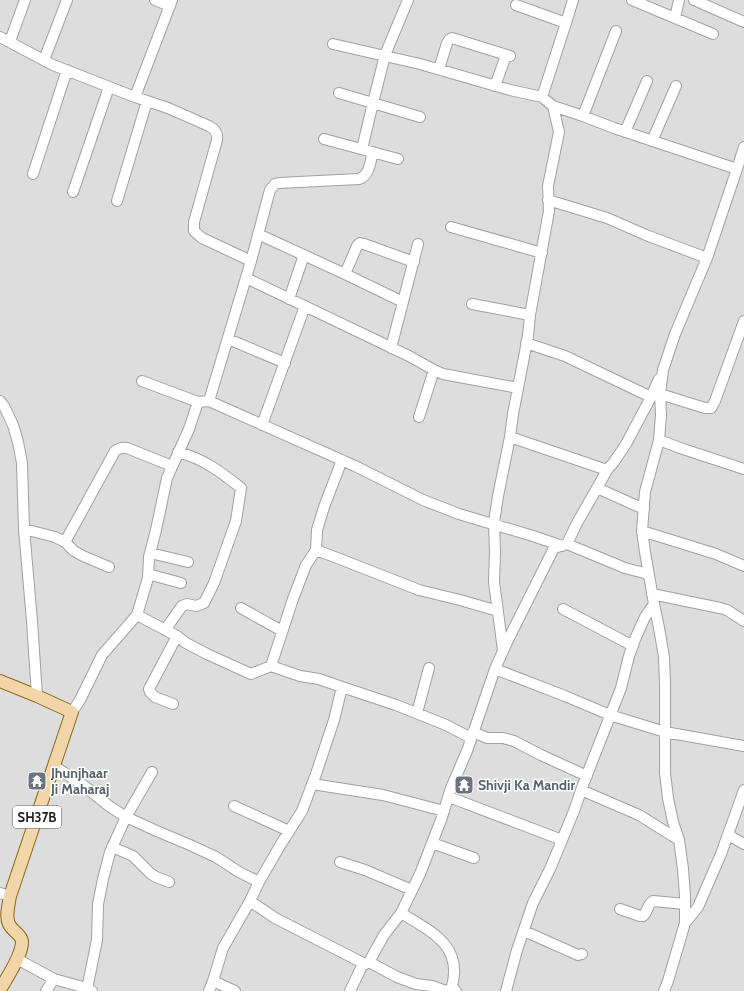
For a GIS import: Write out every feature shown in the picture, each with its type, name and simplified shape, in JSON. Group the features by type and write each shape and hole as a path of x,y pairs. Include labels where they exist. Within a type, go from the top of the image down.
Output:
{"main road":[{"path":"0,681 72,712"},
{"name":"SH37B","path":"0,990 17,959 22,940 8,923 5,894 54,766 72,712"}],"street":[{"path":"10,41 24,0"},
{"path":"44,60 67,0"},
{"path":"135,97 171,3 155,0"},
{"path":"362,149 385,55 408,0"},
{"path":"542,97 573,0"},
{"path":"632,0 712,34"},
{"path":"675,18 679,0"},
{"path":"694,0 744,22"},
{"path":"516,5 566,23"},
{"path":"583,116 616,31"},
{"path":"0,37 67,70 135,97 168,108 214,129 217,140 194,222 194,232 202,238 251,261"},
{"path":"439,69 447,43 452,38 507,58 496,86"},
{"path":"333,44 385,55 510,90 542,97 554,106 737,170"},
{"path":"34,174 67,70"},
{"path":"625,132 647,80"},
{"path":"652,141 676,86"},
{"path":"73,192 109,87"},
{"path":"339,93 420,117"},
{"path":"117,200 147,101"},
{"path":"503,650 494,582 495,525 498,496 510,438 549,211 548,186 559,132 554,106"},
{"path":"324,139 398,159"},
{"path":"350,991 362,966 367,963 384,935 401,914 420,874 503,650 554,548 564,545 607,470 626,444 655,395 675,334 706,258 744,147"},
{"path":"209,401 251,261 270,190 275,184 279,183 363,178 367,174 372,152"},
{"path":"548,200 607,218 653,238 706,258"},
{"path":"452,227 542,253"},
{"path":"258,234 403,302"},
{"path":"345,274 357,246 360,243 414,262"},
{"path":"391,348 418,244"},
{"path":"289,299 304,255"},
{"path":"246,278 409,356 443,374 518,388"},
{"path":"472,304 530,315"},
{"path":"262,425 305,306"},
{"path":"526,343 565,356 655,395 705,408 711,408 715,401 744,321"},
{"path":"228,339 285,363"},
{"path":"419,417 434,370"},
{"path":"142,381 198,402 209,401 355,466 422,500 459,514 564,545 625,568 648,574"},
{"path":"655,395 661,415 659,440 645,492 642,531 648,574 664,657 666,786 673,822 679,840 683,869 685,904 685,923 664,991"},
{"path":"0,401 13,425 22,463 24,529 32,621 36,696"},
{"path":"72,712 80,700 102,655 136,615 148,578 150,553 167,478 189,429 198,402"},
{"path":"510,438 607,470"},
{"path":"659,440 744,469"},
{"path":"65,542 115,451 123,447 127,448 172,466"},
{"path":"165,630 182,606 187,604 196,606 204,603 214,583 236,521 241,488 218,469 191,456 178,452"},
{"path":"271,666 293,599 306,566 316,550 317,530 324,506 342,460"},
{"path":"597,488 644,510"},
{"path":"24,529 51,536 65,542 74,551 83,556 109,566"},
{"path":"642,531 703,549 744,566"},
{"path":"316,550 340,558 419,590 498,611"},
{"path":"150,553 188,562"},
{"path":"148,574 181,583"},
{"path":"653,599 720,608 727,610 744,621"},
{"path":"506,991 534,903 574,811 610,715 622,688 629,656 653,599"},
{"path":"241,608 282,631"},
{"path":"563,609 633,646"},
{"path":"136,615 177,636 186,643 207,654 251,674 271,666 300,676 319,679 417,713 472,735 486,738 503,738 514,741 587,776"},
{"path":"173,704 152,694 149,689 177,636"},
{"path":"417,713 429,668"},
{"path":"496,669 610,715 665,732 744,746"},
{"path":"209,991 223,948 259,882 302,811 334,720 342,687"},
{"path":"54,766 83,785 109,806 126,817 190,844 259,882"},
{"path":"17,959 54,979 90,990 97,940 98,904 102,879 112,847 126,817 152,772"},
{"path":"312,784 383,795 444,811"},
{"path":"581,790 639,816 679,840"},
{"path":"685,923 698,907 721,854 744,790"},
{"path":"449,797 562,840"},
{"path":"234,806 289,831"},
{"path":"728,835 744,844"},
{"path":"432,843 474,858"},
{"path":"112,847 133,856 150,873 169,882"},
{"path":"340,862 365,870 412,890"},
{"path":"250,901 274,918 397,977 416,984 451,991"},
{"path":"620,909 643,916 653,901 685,904"},
{"path":"401,914 431,932 445,944 452,958 455,976 452,986 456,991"},
{"path":"524,931 578,955 582,954"},
{"path":"46,991 54,979"},
{"path":"213,981 235,991"}],"shaded area":[{"path":"0,0 744,0 744,991 0,991"}],"place":[{"name":"Jhunjhaar Ji Maharaj","path":"37,781"},
{"name":"Shivji Ka Mandir","path":"464,785"}]}
